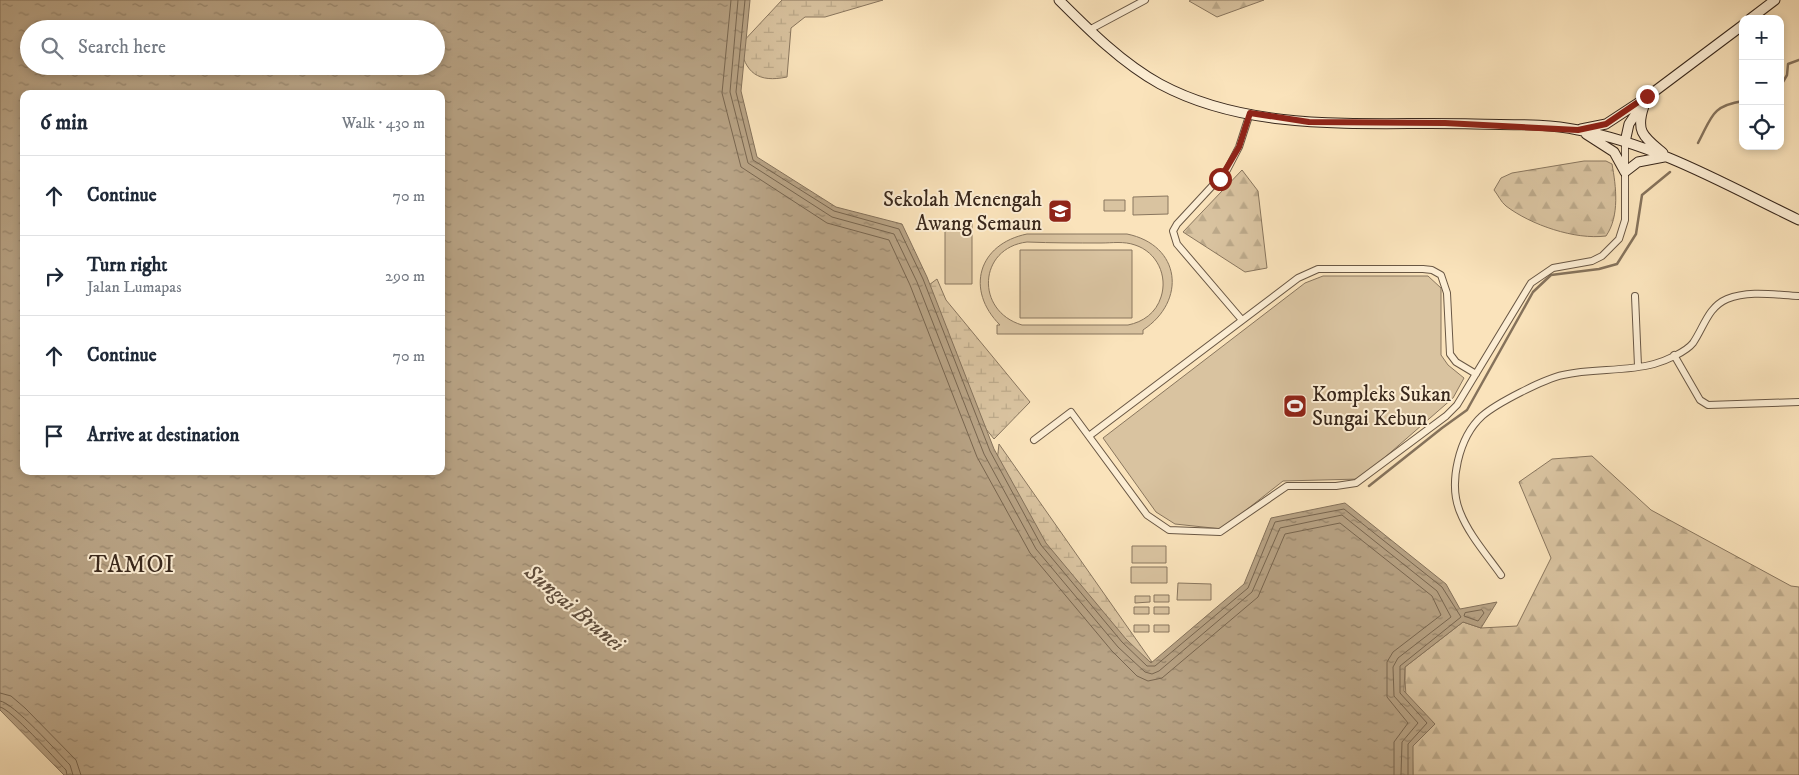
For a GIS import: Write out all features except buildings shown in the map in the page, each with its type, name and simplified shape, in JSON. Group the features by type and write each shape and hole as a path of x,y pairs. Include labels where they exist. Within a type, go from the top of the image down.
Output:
{"main road":[{"path":"1059,0 1089,30 1161,84 1209,105 1309,122 1464,124 1578,130 1625,142 1667,157 1799,220"},
{"path":"1755,15 1775,0"},
{"path":"1578,130 1606,124 1739,28"},
{"path":"1625,142 1629,124 1647,96"},
{"path":"1647,96 1640,120 1640,127 1646,140 1667,157"},
{"path":"1578,130 1614,152 1625,172 1638,162 1667,157"}],"street":[{"path":"1089,30 1146,0"},
{"path":"1242,320 1177,244 1174,230 1177,224 1227,170 1239,147 1250,113"},
{"path":"1034,440 1071,412 1154,522 1169,530 1178,532 1220,532 1287,486 1346,486 1366,477 1446,416 1457,405 1531,284 1553,268 1592,261 1612,248 1619,239 1625,220 1625,142"},
{"path":"1089,436 1306,272 1318,270 1432,270 1441,275 1446,284 1450,354 1456,362 1476,374"},
{"path":"1501,575 1459,511 1456,492 1458,464 1465,440 1482,416 1546,380 1564,375 1622,371 1654,364 1674,355 1692,345 1711,310 1727,299 1749,294 1799,296"},
{"path":"1635,296 1638,366"},
{"path":"1674,355 1700,400 1708,405 1799,402"}],"green space":[{"path":"782,0 883,0 825,17 805,17 791,28 787,77 761,77 754,74 745,63 740,45"},
{"path":"1264,0 1217,17 1189,1"},
{"path":"1584,161 1606,161 1612,164 1616,201 1613,219 1606,236 1581,236 1540,225 1506,206 1494,190 1501,178 1512,173"},
{"path":"1242,170 1258,191 1267,268 1245,272 1183,232"},
{"path":"1168,196 1168,214 1133,215 1133,197"},
{"path":"1104,200 1125,200 1125,211 1104,211"},
{"path":"945,222 972,222 972,284 945,284"},
{"path":"1027,234 1127,234 1145,240 1158,250 1167,262 1172,275 1172,290 1167,304 1157,318 1143,330 1143,334 997,334 997,325 1000,325 989,311 980,283 982,270 988,258 997,248 1010,239","holes":["1027,242 1122,243 1143,248 1155,259 1162,273 1163,289 1159,303 1148,316 1139,322 1128,325 1022,325 1007,318 996,307 990,294 988,280 991,267 999,256 1011,247"]},
{"path":"1020,250 1132,250 1132,318 1020,318"},
{"name":"Kompleks Sukan Sungai Kebun","path":"1323,276 1428,276 1441,288 1441,355 1448,365 1464,378 1453,398 1360,479 1283,481 1222,529 1175,524 1156,512 1103,438 1305,283"},
{"path":"937,279 946,300 1030,402 994,439 986,429 910,299"},
{"path":"999,444 1152,662 1129,658 1082,602 996,470"},
{"path":"1592,456 1651,510 1791,586 1799,587 1799,775 1413,775 1405,667 1463,622 1481,628 1517,626 1551,558 1519,482 1552,459"},
{"path":"1132,546 1166,546 1166,563 1132,563"},
{"path":"1131,567 1167,567 1167,583 1131,583"},
{"path":"1178,583 1211,584 1211,600 1177,600"},
{"path":"1154,595 1169,595 1169,602 1154,602"},
{"path":"1135,596 1150,596 1150,602 1135,603"},
{"path":"1134,607 1149,607 1149,614 1134,614"},
{"path":"1154,607 1169,607 1169,614 1154,614"},
{"path":"1134,625 1149,625 1149,632 1134,632"},
{"path":"1154,625 1169,625 1169,632 1154,632"}],"water":[{"name":"Sungai Brunei","path":"0,0 750,0 741,91 757,157 836,207 902,224 927,277 994,449 1046,543 1126,639 1151,663 1244,584 1271,518 1345,503 1446,584 1460,609 1497,602 1481,628 1463,622 1405,667 1404,691 1435,724 1413,746 1413,775 64,775 0,710"}],"waterway":[{"path":"1784,80 1787,75 1788,64 1799,60"},
{"path":"1698,143 1714,114 1724,106 1739,102"},
{"path":"1369,486 1467,410 1533,292 1551,275 1599,269 1617,264 1636,234 1642,195 1670,172"}],"place":[{"name":"Sekolah Menengah Awang Semaun","path":"1060,211"},
{"name":"Kompleks Sukan Sungai Kebun","path":"1295,406"}],"district":[{"name":"TAMOI","path":"132,564"}],"route":[{"path":"1220,179 1239,147 1250,113 1309,122 1445,123 1578,130 1606,124 1616,119 1647,96"}]}
